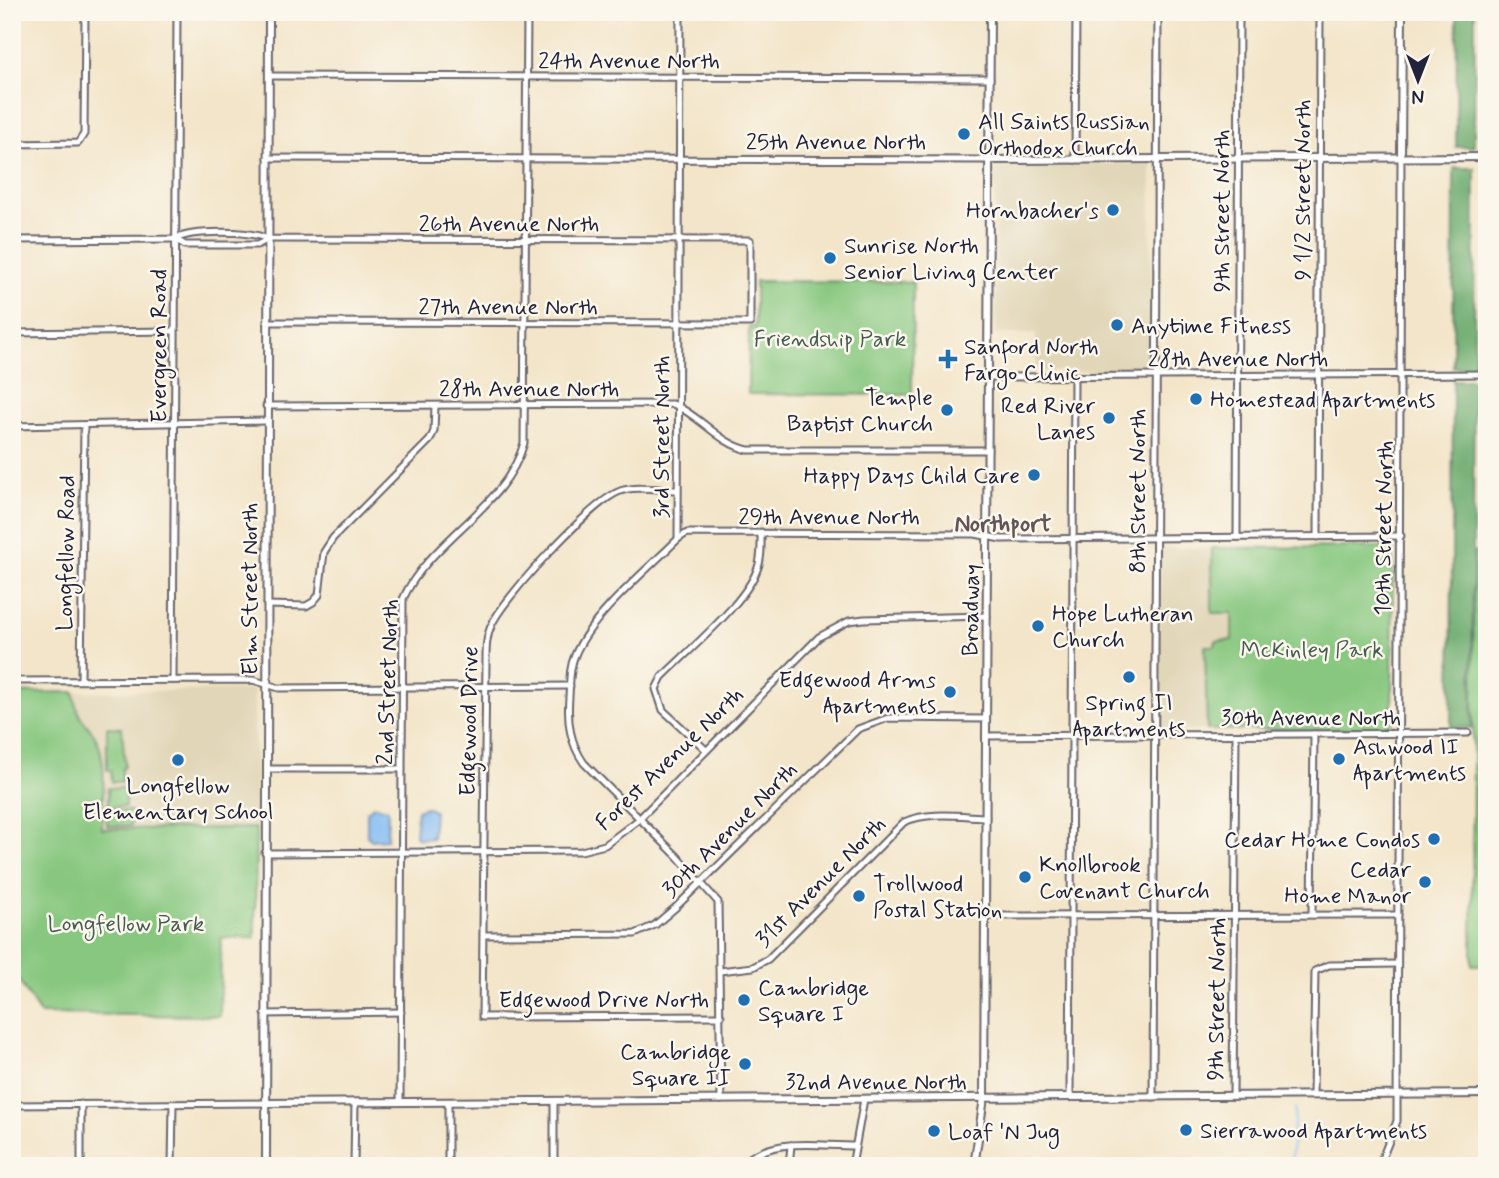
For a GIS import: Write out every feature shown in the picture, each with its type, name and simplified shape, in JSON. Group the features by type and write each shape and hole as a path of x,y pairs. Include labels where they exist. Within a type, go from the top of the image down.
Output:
{"street":[{"path":"12,145 78,143 84,134 85,12"},
{"name":"Evergreen Road","path":"173,680 177,12"},
{"name":"Elm Street North","path":"266,1166 269,12"},
{"name":"2nd Street North","path":"400,1102 403,599 422,570 511,474 524,443 527,12"},
{"name":"3rd Street North","path":"680,12 678,539 592,627 575,654 570,686 569,731 575,750 718,902 721,1100"},
{"name":"Broadway","path":"974,1166 984,1098 990,12"},
{"path":"1075,160 1076,12"},
{"name":"8th Street North","path":"1153,1097 1158,12"},
{"name":"9th Street North","path":"1237,537 1239,12"},
{"name":"9 1/2 Street North","path":"1318,537 1320,12"},
{"name":"10th Street North","path":"1379,1166 1397,1121 1402,12"},
{"name":"24th Avenue North","path":"268,76 990,78"},
{"name":"25th Avenue North","path":"268,158 1075,160 1487,157"},
{"path":"12,240 175,239 187,234 256,234 267,239"},
{"path":"175,239 185,245 257,245 267,239"},
{"name":"26th Avenue North","path":"267,239 750,240 750,323"},
{"name":"27th Avenue North","path":"267,321 750,323"},
{"path":"12,333 174,331"},
{"name":"28th Avenue North","path":"989,377 1487,374"},
{"path":"1070,1097 1074,377"},
{"path":"267,605 306,606 319,595 324,552 333,538 430,440 434,432 435,406"},
{"name":"28th Avenue North","path":"267,407 678,407"},
{"path":"678,407 734,447 748,450 988,450"},
{"path":"12,426 267,421"},
{"name":"Longfellow Road","path":"81,680 84,425"},
{"name":"Edgewood Drive","path":"484,854 487,638 492,623 513,595 578,524 621,490 677,490"},
{"path":"705,750 663,710 656,690 662,677 740,598 753,580 759,567 761,532"},
{"name":"29th Avenue North","path":"678,539 687,533 761,532 1074,539 1401,536"},
{"name":"Forest Avenue North","path":"265,853 484,854 594,850 615,839 638,820 819,637 836,627 864,620 987,616"},
{"path":"12,681 253,680 279,688 570,686"},
{"name":"30th Avenue North","path":"484,935 621,935 644,932 702,882 858,729 888,718 986,719"},
{"name":"30th Avenue North","path":"986,736 1468,733"},
{"path":"1312,914 1314,734"},
{"name":"9th Street North","path":"1233,1096 1236,735"},
{"path":"267,769 402,769"},
{"name":"31st Avenue North","path":"720,971 753,967 768,959 904,822 920,817 986,817"},
{"name":"Edgewood Drive North","path":"484,854 482,1017 720,1016"},
{"path":"985,916 1398,915"},
{"path":"1313,1095 1315,971 1329,965 1398,964"},
{"path":"265,1014 401,1012"},
{"name":"32nd Avenue North","path":"266,1103 1487,1094"},
{"path":"852,1166 864,1099"},
{"path":"554,1101 554,1166"},
{"path":"354,1166 355,1102"},
{"path":"448,1102 448,1166"},
{"path":"12,1105 266,1103"},
{"path":"81,1104 81,1166"},
{"path":"172,1166 173,1104"},
{"path":"789,1166 791,1145"},
{"path":"739,1166 754,1152 771,1146 855,1146"}],"shaded area":[{"path":"998,163 1151,164 1150,371 1036,371 1036,334 996,334 995,166"},
{"path":"1160,548 1212,548 1212,612 1233,613 1232,640 1216,641 1216,646 1206,647 1207,730 1159,728"},
{"name":"Longfellow Elementary School","path":"254,690 256,828 102,829 100,751 92,731 79,718 74,692"}],"green space":[{"path":"1457,12 1475,12 1474,147 1456,147"},
{"path":"1454,168 1475,168 1474,368 1453,367"},
{"name":"Friendship Park","path":"755,281 913,282 912,395 748,394 749,327 755,327"},
{"path":"1453,380 1474,380 1472,728 1451,728"},
{"name":"McKinley Park","path":"1393,547 1392,729 1207,730 1205,646 1215,646 1216,641 1232,640 1232,613 1212,613 1212,548"},
{"path":"1474,552 1487,553 1487,965 1472,965"},
{"name":"Longfellow Park","path":"74,692 78,711 99,745 103,776 102,829 256,828 255,938 221,938 220,1016 40,1014 12,970 12,693"},
{"path":"107,727 122,728 125,767 122,769 122,782 112,782 111,770 107,770"},
{"path":"108,788 125,788 125,807 108,807"},
{"path":"107,811 131,811 131,826 107,826"}],"water":[{"path":"373,806 388,809 387,839 372,840 367,836 367,812"},
{"path":"426,807 434,811 432,838 419,839 415,836 417,810"}],"waterway":[{"path":"1291,1166 1295,1108"}],"place":[{"name":"All Saints Russian Orthodox Church","path":"964,134"},
{"name":"Hornbacher's","path":"1113,210"},
{"name":"Sunrise North Senior Living Center","path":"830,258"},
{"name":"Anytime Fitness","path":"1117,325"},
{"name":"Sanford North Fargo Clinic","path":"948,359"},
{"name":"Homestead Apartments","path":"1196,399"},
{"name":"Temple Baptist Church","path":"947,410"},
{"name":"Red River Lanes","path":"1109,418"},
{"name":"Happy Days Child Care","path":"1034,475"},
{"name":"Hope Lutheran Church","path":"1038,626"},
{"name":"Spring II Apartments","path":"1129,677"},
{"name":"Edgewood Arms Apartments","path":"950,692"},
{"name":"Ashwood II Apartments","path":"1339,759"},
{"name":"Longfellow Elementary School","path":"178,760"},
{"name":"Cedar Home Condos","path":"1434,839"},
{"name":"Knollbrook Covenant Church","path":"1025,877"},
{"name":"Cedar Home Manor","path":"1425,882"},
{"name":"Trollwood Postal Station","path":"859,896"},
{"name":"Cambridge Square I","path":"744,1000"},
{"name":"Cambridge Square II","path":"745,1064"},
{"name":"Sierrawood Apartments","path":"1186,1130"},
{"name":"Loaf 'N Jug","path":"934,1131"}],"district":[{"name":"Northport","path":"1003,523"}]}
